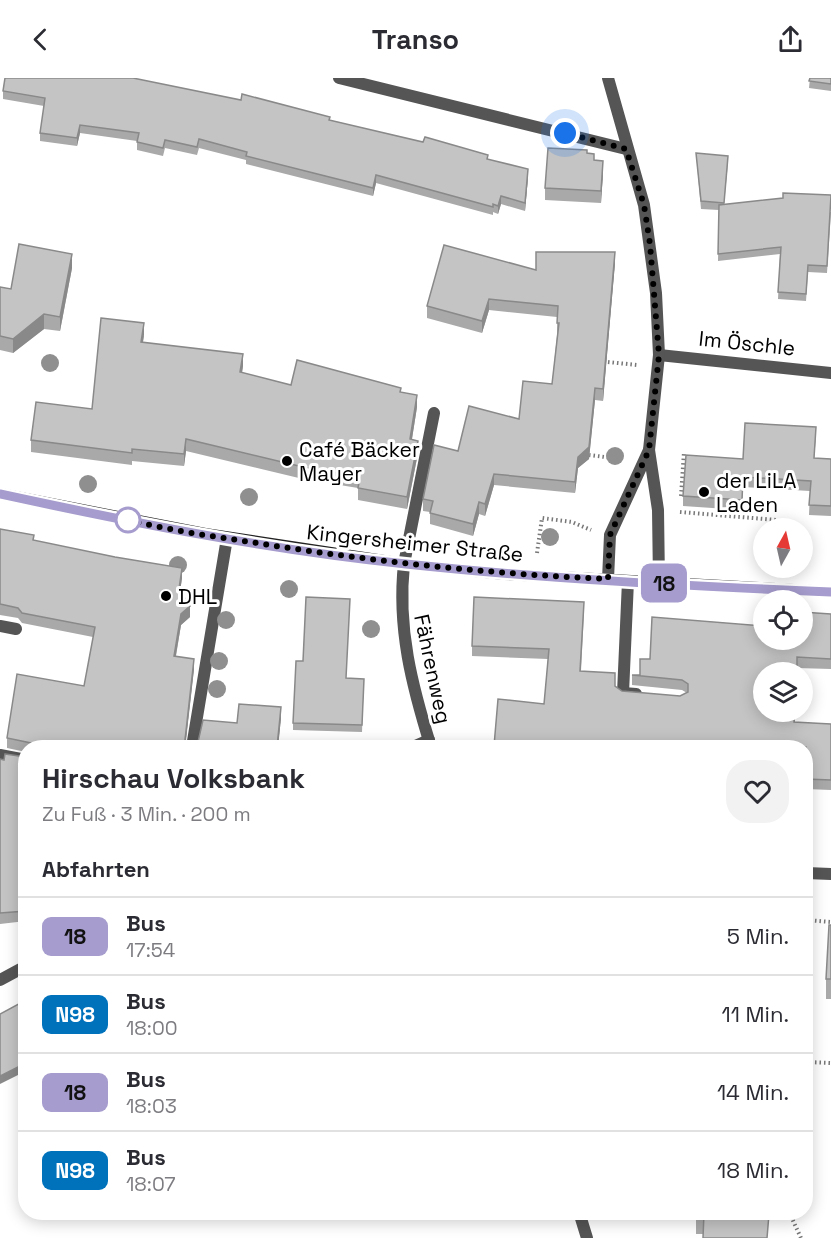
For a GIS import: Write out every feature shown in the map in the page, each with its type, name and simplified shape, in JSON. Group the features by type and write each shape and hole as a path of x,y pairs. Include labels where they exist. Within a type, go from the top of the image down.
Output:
{"main road":[{"name":"Kingersheimer Straße","path":"0,494 227,538 404,564 533,576 831,592"}],"street":[{"path":"339,78 626,149"},
{"path":"608,78 626,149 644,205 650,244 659,355 646,456 610,535 608,579"},
{"name":"Im Öschle","path":"659,355 831,373"},
{"name":"Fährenweg","path":"429,740 406,656 400,605 404,564 434,413"},
{"path":"646,456 658,510 659,582"},
{"path":"193,740 227,538"},
{"path":"628,581 623,693 646,695"},
{"path":"0,626 16,629"},
{"path":"0,754 18,758"},
{"path":"813,873 831,874"},
{"path":"0,980 18,970"},
{"path":"581,1220 587,1238"}],"path":[{"path":"608,362 633,365"},
{"path":"684,452 680,512 753,518"},
{"path":"589,455 646,456"},
{"path":"533,576 542,518 572,522 610,535"},
{"path":"813,921 831,922"},
{"path":"813,1062 831,1063"},
{"path":"793,1220 801,1238"}],"building":[{"path":"5,78 133,78 241,100 242,94 330,117 329,120 423,142 425,137 488,155 487,159 528,169 525,203 501,196 498,206 493,204 493,207 376,175 373,188 246,156 247,152 199,139 197,147 165,140 163,148 137,142 139,133 80,125 77,138 40,133 45,98 3,91"},
{"path":"810,78 831,78 831,84 809,81"},
{"path":"548,148 587,150 587,153 594,154 594,160 603,161 601,191 545,188"},
{"path":"696,153 728,156 724,203 701,201"},
{"path":"783,193 831,195 827,266 808,265 806,294 778,292 781,247 718,254 719,205 783,198"},
{"path":"19,244 72,254 60,317 44,314 13,339 0,336 0,287 11,289"},
{"path":"444,245 536,270 536,252 615,252 603,389 595,388 589,447 578,457 575,482 494,474 485,504 479,502 473,524 430,513 433,501 423,499 434,445 458,451 469,406 519,419 523,381 552,384 559,323 557,323 558,306 489,299 482,321 427,306"},
{"path":"101,318 144,323 141,342 243,354 240,372 291,385 297,360 401,388 400,392 417,395 410,439 418,441 407,497 358,488 360,477 303,467 186,439 184,454 132,449 132,453 31,440 36,402 92,409"},
{"path":"745,423 816,427 814,458 831,459 831,506 809,505 811,481 743,477 742,500 683,496 686,455 743,459"},
{"path":"0,529 34,535 33,540 182,568 179,589 190,606 181,614 174,656 194,659 185,740 18,740 7,738 17,674 84,686 95,627 22,613 18,608 0,604"},
{"path":"306,597 350,599 346,678 364,679 362,725 293,723 296,661 303,661"},
{"path":"474,597 584,602 580,671 615,673 615,686 622,691 680,696 688,692 688,684 682,680 632,675 640,675 640,659 650,659 652,617 753,625 753,650 813,650 813,613 831,614 831,659 797,657 797,662 753,662 753,722 831,724 831,780 813,779 813,740 495,740 498,699 544,704 549,649 472,646"},
{"path":"239,704 281,707 278,740 198,740 203,720 237,723"},
{"path":"5,754 18,756 18,912 0,913 0,759 4,760"},
{"path":"829,925 831,925 831,979 826,979"},
{"path":"18,1004 18,1067 0,1076 0,1014"},
{"path":"704,1220 768,1220 767,1238 703,1238"}],"bus line":[{"name":"18","path":"0,494 205,534 404,564 504,574 831,592"}],"place":[{"name":"Café Bäcker Mayer","path":"287,461"},
{"name":"der LiLA Laden","path":"704,492"},
{"name":"DHL","path":"166,596"}],"route":[{"path":"128,520 227,538 404,564 504,574 608,579 610,535 649,450 659,355 656,293 644,205 626,149 565,133"}]}
